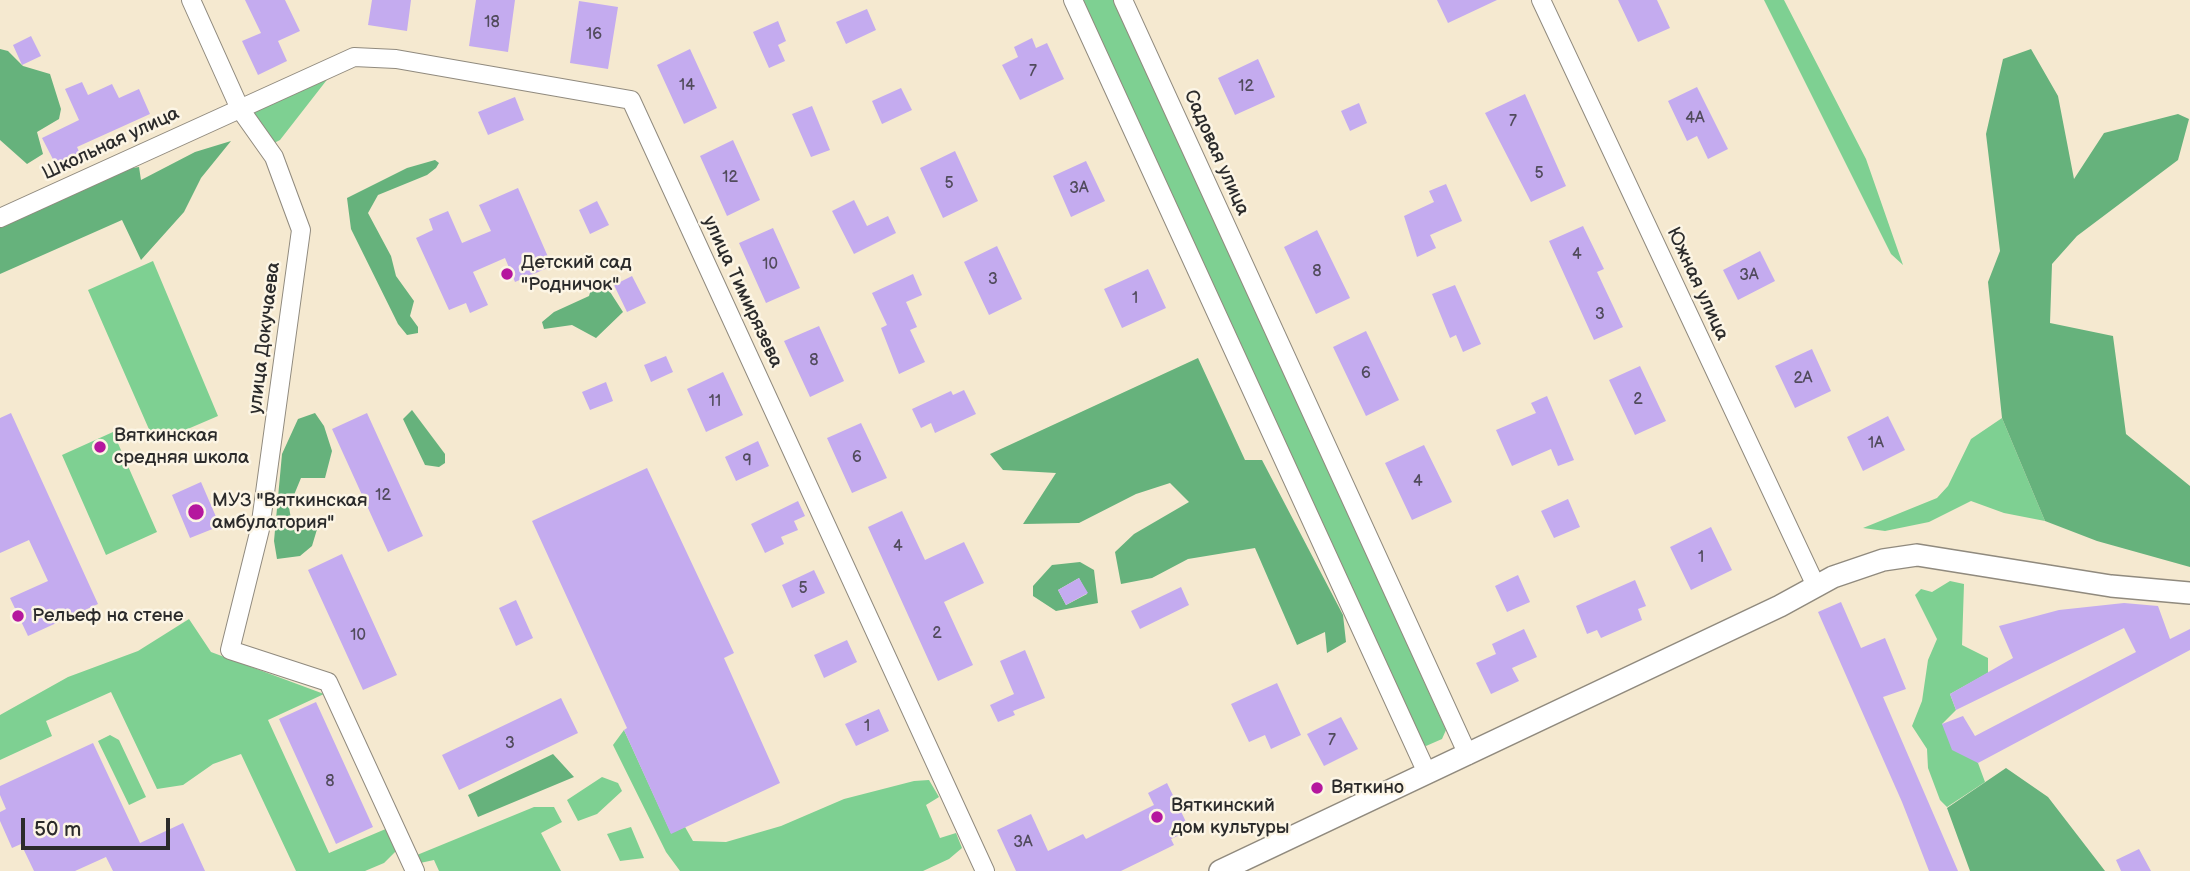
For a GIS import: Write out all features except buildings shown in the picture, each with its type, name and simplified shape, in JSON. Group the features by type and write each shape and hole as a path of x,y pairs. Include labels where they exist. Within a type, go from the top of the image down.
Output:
{"street":[{"path":"191,0 240,108"},
{"path":"1073,0 1427,773"},
{"name":"Садовая улица","path":"1123,0 1468,755"},
{"name":"Южная улица","path":"1541,0 1816,586"},
{"name":"улица Тимирязева","path":"240,108 354,57 396,59 631,100 985,871"},
{"name":"Школьная улица","path":"0,218 240,108"},
{"name":"улица Докучаева","path":"240,108 274,157 301,230 260,528 230,650 328,682 415,871"},
{"path":"1228,867 1780,606 1816,586 1883,560 1917,555 2111,586 2190,593"}],"green space":[{"path":"1078,0 1115,0 1446,730 1442,739 1426,746 1419,742"},
{"path":"1764,0 1784,0 1866,159 1903,265 1891,254"},
{"path":"0,49 8,51 23,66 50,74 61,109 59,119 37,132 43,154 27,164 0,140"},
{"path":"2031,49 2058,96 2074,179 2104,133 2178,114 2189,119 2178,160 2077,236 2052,264 2050,323 2113,336 2126,434 2190,486 2190,567 2097,541 2045,521 2002,418 1988,282 2000,251 1986,134 2003,59"},
{"path":"333,72 280,140 274,143 253,111"},
{"path":"231,141 201,178 184,212 141,260 122,220 0,274 0,227 126,169 139,167 141,180 195,152"},
{"path":"435,160 439,163 427,175 378,195 368,213 391,256 396,276 414,301 410,316 418,327 418,333 407,335 398,324 351,229 347,198 407,168"},
{"path":"153,261 218,416 155,443 88,290"},
{"path":"603,281 623,312 596,338 572,325 544,329 542,322 554,312 589,296 592,286"},
{"path":"1198,358 1245,460 1262,460 1343,615 1346,642 1327,653 1325,632 1297,645 1255,548 1188,559 1152,578 1121,584 1115,552 1134,534 1189,502 1170,483 1136,494 1079,523 1023,524 1056,473 1003,470 990,454"},
{"path":"412,410 445,454 445,463 439,467 425,465 403,419"},
{"path":"315,413 324,426 332,451 325,478 301,478 289,507 292,525 310,519 318,526 312,546 300,556 277,559 274,541 282,454 298,419"},
{"path":"2002,418 2045,521 2004,513 1971,501 1929,522 1885,531 1863,528 1937,498 1948,486 1971,439"},
{"path":"113,432 157,532 106,555 62,455"},
{"path":"1080,562 1094,570 1098,603 1056,611 1033,596 1033,586 1052,565","holes":["1079,578 1087,594 1066,605 1058,590"]},
{"path":"1950,581 1964,584 1962,645 1988,658 1988,673 1950,694 1956,710 1942,724 1978,763 1985,782 1947,807 1940,800 1928,768 1927,749 1912,726 1922,701 1928,660 1937,639 1915,595 1921,589 1932,592"},
{"path":"189,619 211,652 324,694 268,720 329,853 388,828 397,850 384,863 365,871 296,871 241,754 213,764 183,785 157,789 111,692 46,721 52,736 0,760 0,715 68,677 138,651"},
{"path":"624,730 671,833 685,827 693,841 726,842 781,826 844,799 914,781 929,780 939,797 926,805 940,838 956,833 962,848 949,859 923,871 680,871 666,852 613,745"},
{"path":"110,735 119,740 146,797 129,805 98,741"},
{"path":"553,754 574,777 478,817 468,795"},
{"path":"2006,768 2048,797 2105,871 1970,871 1947,808"},
{"path":"602,777 618,783 622,791 597,814 578,821 567,800"},
{"path":"534,807 554,807 562,822 541,833 561,871 439,871 434,860 420,863 417,855"},
{"path":"631,827 644,858 620,861 607,834"}],"place":[{"name":"Детский сад \"Родничок\"","path":"507,274"},
{"name":"Вяткинская средняя школа","path":"100,447"},
{"name":"МУЗ \"Вяткинская амбулатория\"","path":"196,512"},
{"name":"Рельеф на стене","path":"18,616"},
{"name":"Вяткино","path":"1317,788"},
{"name":"Вяткинский дом культуры","path":"1157,817"}]}
